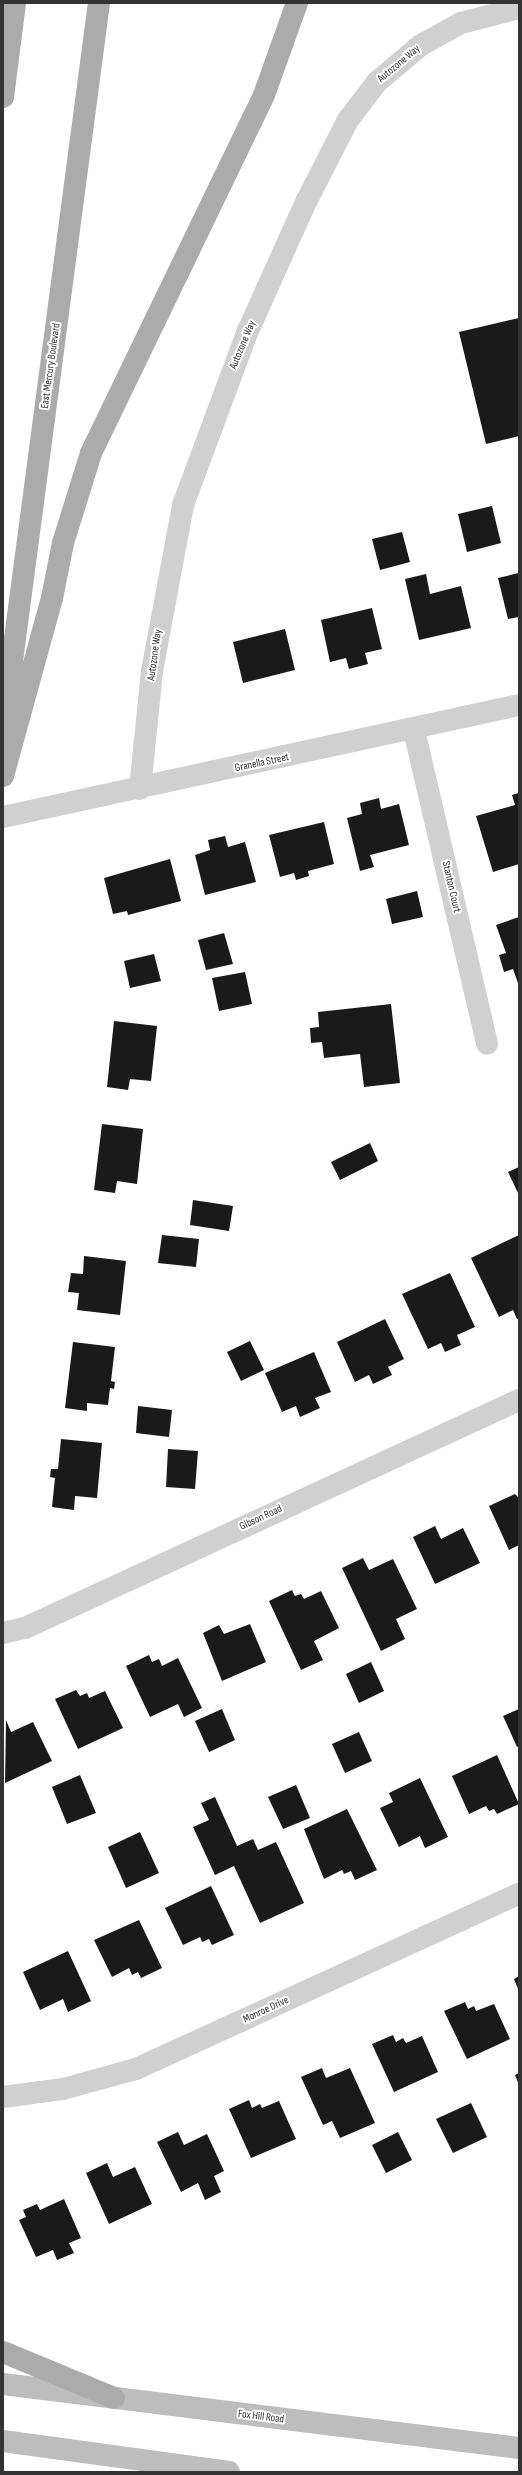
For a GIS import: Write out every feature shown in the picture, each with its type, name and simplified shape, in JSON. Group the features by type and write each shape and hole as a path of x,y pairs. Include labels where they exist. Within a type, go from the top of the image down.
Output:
{"main road":[{"path":"3,97 15,3"},
{"name":"East Mercury Boulevard","path":"3,729 99,3"},
{"path":"3,776 52,598 63,543 91,453 264,94 297,3"},
{"path":"3,2352 114,2398"},
{"name":"Fox Hill Road","path":"3,2384 519,2448"},
{"path":"3,2441 229,2472"}],"street":[{"name":"Autozone Way","path":"140,789 152,671 183,505 247,333 306,202 348,120 377,82 422,45 461,23 519,8"},
{"name":"Granella Street","path":"3,817 414,730 519,705"},
{"name":"Stanton Court","path":"414,730 488,1044"},
{"name":"Gibson Road","path":"3,1633 25,1628 519,1400"},
{"name":"Monroe Drive","path":"3,2098 63,2089 136,2069 519,1894"}],"building":[{"path":"519,318 519,436 486,444 459,332"},
{"path":"492,506 501,543 467,552 458,514"},
{"path":"402,532 410,562 380,570 372,539"},
{"path":"519,573 519,617 508,619 498,578"},
{"path":"426,574 430,594 461,586 471,628 419,640 405,579"},
{"path":"372,608 382,649 365,653 368,664 349,669 346,658 330,662 321,620"},
{"path":"285,629 295,670 243,683 233,642"},
{"path":"519,793 519,864 493,872 476,816 515,805 512,795"},
{"path":"379,798 381,809 399,804 409,845 370,855 374,867 360,871 347,818 362,814 360,803"},
{"path":"324,822 334,864 308,871 309,876 296,880 294,873 280,877 269,835"},
{"path":"225,836 228,847 245,842 256,882 205,895 195,855 210,850 208,840"},
{"path":"170,859 181,901 128,915 127,911 113,914 104,878"},
{"path":"417,891 423,917 392,924 386,899"},
{"path":"519,917 519,986 513,969 504,972 499,955 506,953 496,925"},
{"path":"224,933 233,964 206,970 198,940"},
{"path":"154,954 161,981 130,988 124,961"},
{"path":"245,972 252,1004 219,1011 212,978"},
{"path":"391,1004 400,1083 364,1087 360,1054 324,1058 322,1042 311,1043 310,1028 319,1027 318,1012"},
{"path":"114,1021 157,1026 151,1081 130,1079 128,1090 107,1087"},
{"path":"102,1124 143,1129 137,1184 117,1181 115,1193 94,1190"},
{"path":"370,1143 378,1161 340,1180 331,1162"},
{"path":"519,1167 519,1195 508,1172"},
{"path":"193,1200 233,1206 229,1231 190,1225"},
{"path":"162,1235 199,1239 196,1267 158,1263"},
{"path":"519,1235 519,1319 517,1319 513,1310 499,1317 471,1258"},
{"path":"84,1256 126,1261 120,1315 77,1310 79,1293 68,1292 71,1273 83,1274"},
{"path":"450,1273 475,1327 457,1335 461,1345 445,1352 441,1343 428,1349 402,1294"},
{"path":"385,1319 404,1359 388,1367 392,1375 373,1384 369,1375 355,1382 337,1342"},
{"path":"250,1341 264,1370 241,1381 227,1352"},
{"path":"73,1342 115,1347 111,1381 115,1382 114,1389 110,1388 108,1405 87,1403 87,1411 65,1408"},
{"path":"314,1352 331,1392 315,1398 320,1408 300,1417 296,1406 282,1412 265,1373"},
{"path":"138,1406 172,1410 169,1437 136,1433"},
{"path":"61,1439 102,1443 97,1498 75,1496 74,1510 52,1507 55,1478 50,1477 51,1469 58,1469"},
{"path":"168,1449 198,1451 195,1489 166,1487"},
{"path":"515,1494 519,1498 519,1545 509,1550 489,1506"},
{"path":"435,1526 441,1539 463,1528 480,1563 435,1584 413,1537"},
{"path":"363,1558 369,1570 393,1559 417,1609 396,1619 405,1639 381,1651 342,1568"},
{"path":"292,1590 295,1596 301,1594 304,1599 321,1591 339,1628 314,1641 323,1660 301,1670 269,1601"},
{"path":"250,1624 266,1662 222,1681 203,1633 219,1625 224,1634"},
{"path":"149,1655 152,1662 159,1659 162,1666 178,1658 202,1708 184,1717 178,1704 150,1717 126,1666"},
{"path":"371,1662 384,1691 359,1703 346,1674"},
{"path":"76,1690 80,1696 87,1693 89,1698 105,1691 123,1728 78,1749 55,1699"},
{"path":"222,1709 235,1740 209,1752 195,1721"},
{"path":"519,1709 519,1746 517,1747 503,1716"},
{"path":"6,1720 11,1732 33,1722 52,1761 5,1783"},
{"path":"359,1732 372,1761 345,1773 332,1744"},
{"path":"497,1755 519,1804 497,1814 494,1809 489,1811 486,1806 469,1814 452,1776"},
{"path":"80,1775 96,1813 67,1824 52,1787"},
{"path":"420,1778 448,1837 425,1848 420,1836 399,1847 380,1808 393,1802 389,1793"},
{"path":"296,1785 310,1818 283,1829 268,1797"},
{"path":"215,1797 237,1846 253,1839 258,1850 276,1842 304,1903 260,1923 234,1866 215,1875 193,1827 209,1820 201,1803"},
{"path":"347,1809 377,1870 355,1880 351,1871 344,1874 342,1870 324,1879 304,1829"},
{"path":"140,1832 159,1873 126,1888 108,1847"},
{"path":"211,1886 234,1935 212,1945 209,1939 202,1942 200,1937 183,1945 165,1908"},
{"path":"139,1920 162,1968 141,1978 138,1972 132,1975 129,1968 112,1977 94,1940"},
{"path":"68,1951 91,2001 68,2012 63,1999 40,2010 23,1972"},
{"path":"519,1976 519,1991 514,1979"},
{"path":"465,2002 468,2009 474,2006 476,2011 494,2004 510,2039 467,2059 444,2011"},
{"path":"393,2035 396,2042 403,2038 406,2043 422,2036 438,2072 394,2092 372,2044"},
{"path":"322,2068 326,2078 350,2068 375,2123 340,2138 332,2121 323,2125 301,2077"},
{"path":"519,2073 519,2085 515,2075"},
{"path":"249,2100 252,2108 260,2104 262,2108 279,2101 296,2139 251,2158 229,2109"},
{"path":"471,2103 487,2137 453,2153 436,2119"},
{"path":"178,2132 184,2145 207,2134 224,2171 214,2176 221,2192 205,2200 198,2183 181,2192 157,2142"},
{"path":"398,2132 412,2160 386,2173 372,2145"},
{"path":"107,2163 113,2177 135,2167 152,2204 109,2224 86,2173"},
{"path":"64,2199 81,2238 69,2243 74,2253 57,2260 53,2250 36,2257 19,2220 26,2217 23,2210 37,2204 40,2210"}]}
